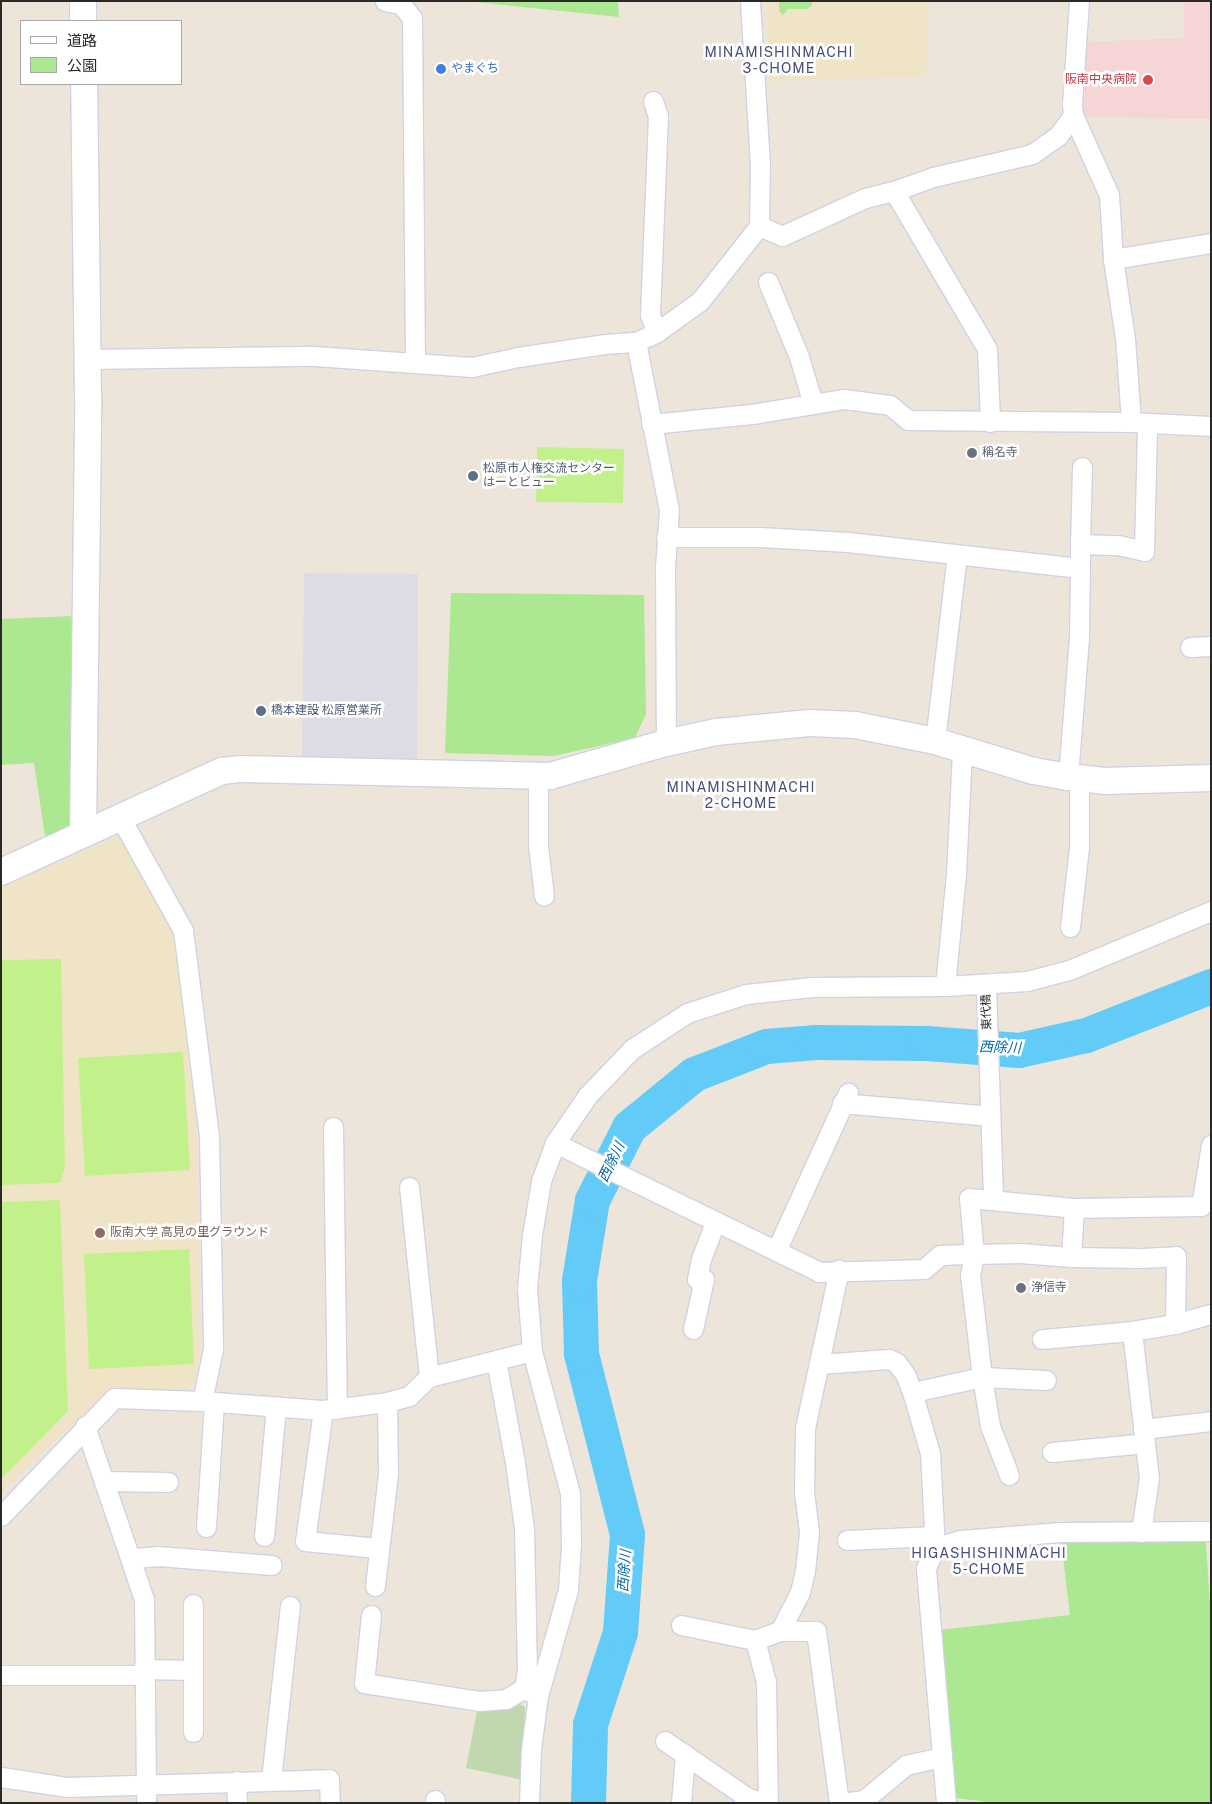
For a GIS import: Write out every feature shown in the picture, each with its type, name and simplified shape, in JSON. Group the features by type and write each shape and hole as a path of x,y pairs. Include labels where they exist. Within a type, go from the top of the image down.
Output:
{"street":[{"path":"83,1 83,20"},
{"path":"385,1 401,4 412,18 415,363"},
{"path":"87,359 314,356 472,367 518,357 605,344 636,342 657,332 700,301 759,226 760,165 750,1"},
{"path":"1078,1 1073,115 1109,195 1113,259 1139,423 1144,551 1118,545 1080,544"},
{"path":"83,834 87,359 84,85"},
{"path":"654,101 658,116 650,315 657,332"},
{"path":"759,226 782,236 865,198 933,178 1032,154 1058,136 1073,115"},
{"path":"894,191 987,349 990,422"},
{"path":"1113,259 1211,243"},
{"path":"768,282 799,357 813,404"},
{"path":"636,342 669,510 666,537 666,743"},
{"path":"651,424 752,414 844,399 890,406 908,420 1139,423 1211,426"},
{"path":"1070,927 1079,847 1074,778 1082,466"},
{"path":"666,537 760,538 848,542 1080,568"},
{"path":"935,742 957,555"},
{"path":"1190,647 1211,646"},
{"path":"1,872 222,771 242,769 550,776 666,743 716,732 810,723 855,725 935,742 1034,771 1074,778 1106,781 1211,778"},
{"path":"946,986 956,874 962,750"},
{"path":"538,776 538,846 544,896"},
{"path":"120,817 183,930 209,1134 213,1350 208,1401 206,1527"},
{"path":"531,1692 568,1590 570,1536 570,1493 532,1351 527,1289 532,1235 541,1181 555,1143 588,1095 632,1049 687,1013 746,994 812,987 986,986 1027,980 1069,970 1211,911"},
{"name":"東代橋","path":"986,986 993,1200"},
{"path":"776,1251 845,1098 990,1107"},
{"path":"333,1127 330,1409 305,1541 378,1548"},
{"path":"555,1143 819,1272 924,1269 940,1255 1020,1253 1072,1257 1142,1258 1176,1256 1175,1324"},
{"path":"1009,1475 990,1426 982,1377 970,1275 974,1254 969,1198 1074,1208 1201,1206 1211,1145"},
{"path":"409,1187 429,1377"},
{"path":"1072,1257 1074,1208"},
{"path":"693,1329 704,1279 697,1279 701,1259 715,1222"},
{"path":"780,1631 800,1592 805,1571 808,1532 804,1493 805,1428 839,1270"},
{"path":"1042,1339 1132,1332 1175,1324 1211,1314"},
{"path":"1132,1332 1149,1478 1141,1532"},
{"path":"1,1516 85,1426 114,1398 208,1401 276,1407 330,1409 387,1402 409,1396 429,1377 532,1351"},
{"path":"819,1364 889,1359 897,1363 906,1376 913,1395 930,1453 934,1542 926,1568 946,1803"},
{"path":"496,1360 516,1463 524,1528 527,1670 531,1692 529,1803"},
{"path":"913,1395 922,1390 982,1377 1046,1380"},
{"path":"375,1586 388,1473 387,1402"},
{"path":"264,1536 276,1407"},
{"path":"1052,1452 1211,1422"},
{"path":"85,1426 132,1558 144,1598 145,1794"},
{"path":"105,1481 168,1482"},
{"path":"847,1540 934,1542 1051,1533 1211,1531"},
{"path":"132,1558 158,1556 272,1565"},
{"path":"193,1604 193,1732"},
{"path":"271,1780 290,1606"},
{"path":"371,1615 364,1683 479,1701 506,1699 531,1692"},
{"path":"681,1625 755,1640 780,1631 816,1631 840,1803 864,1800 906,1765 942,1757"},
{"path":"665,1741 748,1800 767,1803 766,1682 755,1640"},
{"path":"1,1675 193,1670"},
{"path":"681,1803 684,1754"},
{"path":"1,1778 66,1787 145,1794 236,1782 329,1779 330,1803"},
{"path":"236,1782 237,1803"}],"shaded area":[{"path":"766,1 928,1 926,76 769,81"},
{"name":"阪南中央病院","path":"1184,1 1211,1 1211,119 1084,117 1085,42 1184,38"},
{"path":"304,573 418,574 417,764 302,763"},
{"name":"阪南大学 高見の里グラウンド","path":"118,836 174,935 197,1128 201,1339 196,1379 186,1391 109,1390 1,1492 1,883 58,863"}],"green space":[{"path":"466,1 618,1 619,17"},
{"path":"779,1 812,1 812,5 807,9 788,9 783,15 779,11"},
{"path":"537,447 624,449 623,503 536,502"},
{"path":"451,593 644,595 646,714 635,738 553,756 445,753"},
{"path":"73,616 74,820 69,828 45,836 34,763 1,765 1,619"},
{"path":"61,959 65,1169 60,1183 1,1185 1,960"},
{"path":"183,1052 190,1170 85,1176 78,1058"},
{"path":"60,1200 68,1411 1,1479 1,1202"},
{"path":"189,1249 194,1364 89,1369 84,1254"},
{"path":"1205,1531 1211,1617 1211,1803 998,1803 946,1797 931,1631 1070,1615 1060,1532"},
{"path":"518,1703 525,1707 523,1780 466,1768 477,1711 503,1710"}],"waterway":[{"name":"西除川","path":"588,1803 590,1724 620,1632 627,1534 581,1353 579,1280 592,1200 629,1127 694,1074 766,1046 816,1042 926,1043 1019,1050 1086,1035 1211,986"}],"place":[{"name":"やまぐち","path":"441,69"},
{"name":"阪南中央病院","path":"1148,80"},
{"name":"稱名寺","path":"972,453"},
{"name":"松原市人権交流センター はーとビュー","path":"473,476"},
{"name":"橋本建設 松原営業所","path":"261,711"},
{"name":"阪南大学 高見の里グラウンド","path":"100,1233"},
{"name":"浄信寺","path":"1021,1288"}],"district":[{"name":"MINAMISHINMACHI 3-CHOME","path":"779,60"},
{"name":"MINAMISHINMACHI 2-CHOME","path":"741,796"},
{"name":"HIGASHISHINMACHI 5-CHOME","path":"989,1562"}]}
